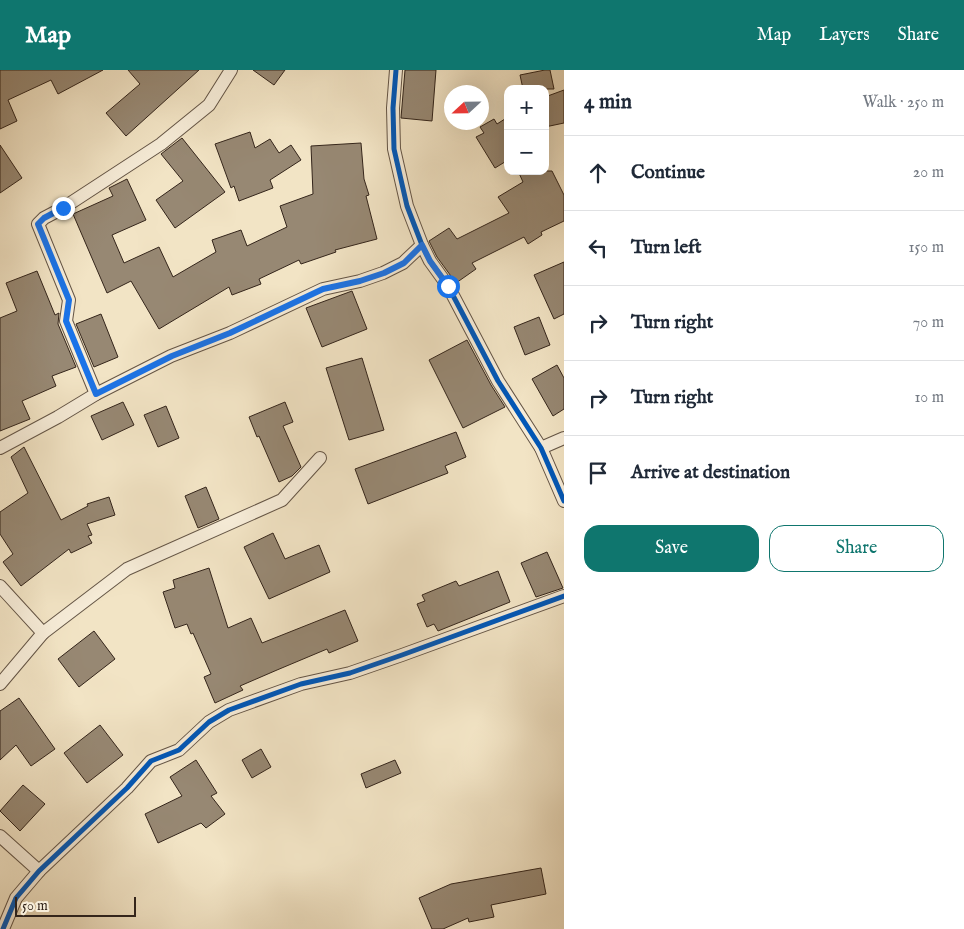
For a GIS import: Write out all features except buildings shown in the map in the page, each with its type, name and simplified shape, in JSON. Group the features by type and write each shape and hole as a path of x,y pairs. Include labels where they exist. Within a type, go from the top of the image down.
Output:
{"street":[{"path":"96,394 66,321 69,300 38,224 44,218 63,208 161,144 209,105 232,70"},
{"path":"396,70 393,108 394,149 407,206 422,245 430,261 448,286 498,381 541,448 564,501"},
{"path":"0,448 96,394 172,356 230,333 323,289 360,281 384,273 404,263 422,245"},
{"path":"541,448 564,438"},
{"path":"0,684 43,633 127,569 282,500 320,458"},
{"path":"0,586 43,633"},
{"path":"3,929 16,898 39,871 127,788 151,761 179,750 209,722 230,710 300,684 350,673 564,596"},
{"path":"0,836 39,871"}],"cycle path":[{"path":"396,70 393,108 394,149 407,206 422,245 430,261 448,286 498,381 541,448 564,501"},
{"path":"3,929 16,898 39,871 127,788 151,761 179,750 209,722 229,710 301,684 350,673 564,596"}],"route":[{"path":"63,208 51,213 38,224 69,300 66,321 96,394 172,356 230,333 323,289 360,281 384,273 404,263 422,245 430,261 448,286"}]}
